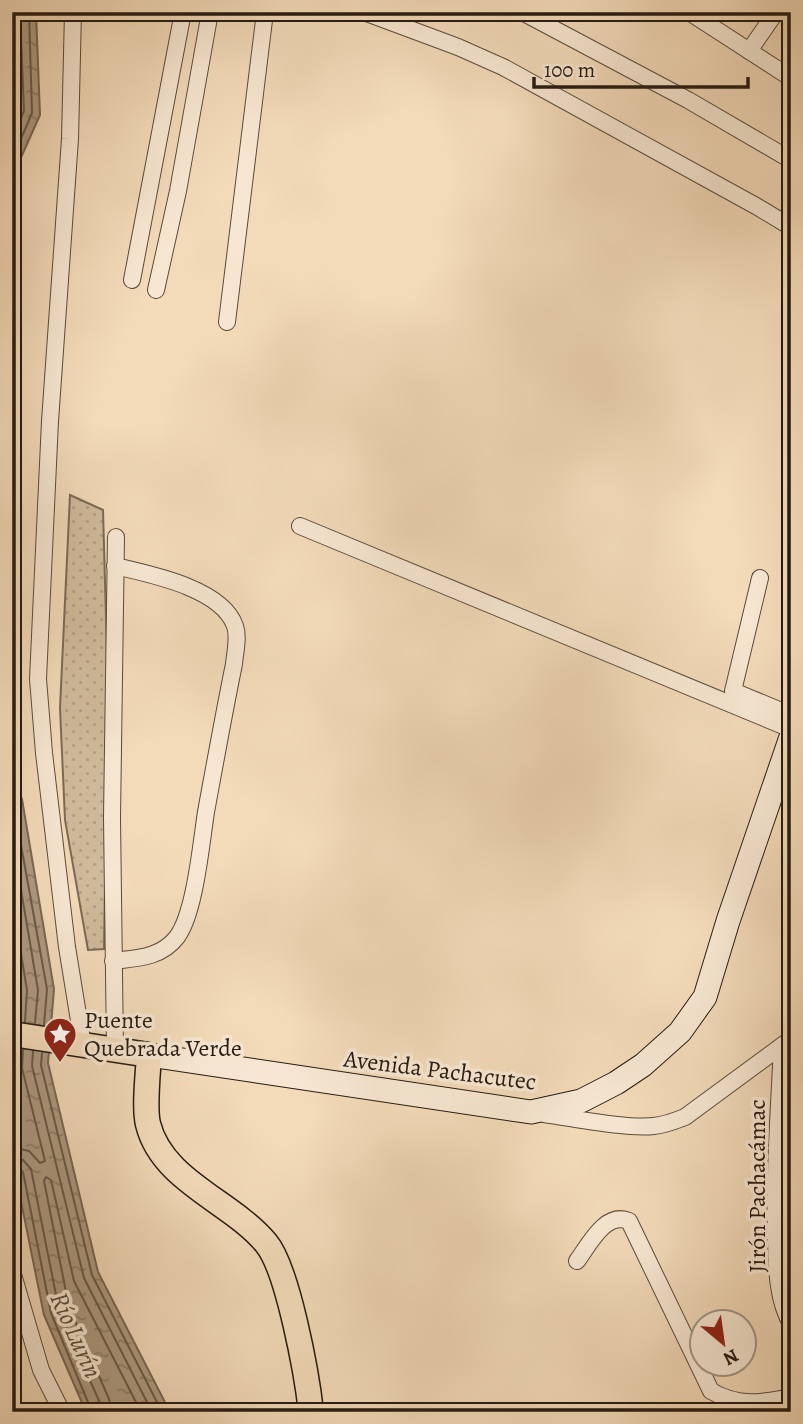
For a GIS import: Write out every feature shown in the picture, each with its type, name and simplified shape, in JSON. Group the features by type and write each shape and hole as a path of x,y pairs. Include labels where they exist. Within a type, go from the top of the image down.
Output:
{"main road":[{"name":"Avenida Pachacutec","path":"149,1055 531,1112 581,1101 643,1065 680,1032 705,997 791,737"},
{"path":"12,1034 149,1055 147,1122 157,1149 190,1182 243,1218 268,1245 284,1281 311,1412"}],"street":[{"path":"73,12 70,139 50,421 38,679 76,1044"},
{"path":"132,280 183,12"},
{"path":"156,290 178,191 211,12"},
{"path":"227,322 265,12"},
{"path":"364,12 503,67 757,206 791,228"},
{"path":"522,12 677,94 791,160"},
{"path":"689,12 791,78"},
{"path":"749,51 776,12"},
{"path":"300,526 791,729"},
{"path":"115,1050 112,807 116,537"},
{"path":"113,961 143,958 158,953 177,937 185,922 197,871 237,634 230,616 207,595 171,580 115,566"},
{"path":"760,578 733,691 791,715"},
{"path":"531,1112 651,1127 667,1124 685,1117 786,1042"},
{"name":"Jirón Pachacámac","path":"786,1042 776,1230 778,1280 786,1315 791,1324"},
{"path":"577,1261 597,1233 611,1220 622,1218 629,1221 711,1391 726,1400 758,1403 791,1397"},
{"path":"12,1270 41,1370 62,1412"}],"shaded area":[{"path":"70,495 103,510 108,690 104,949 88,950 65,820 60,708"}],"water":[{"path":"12,12 36,12 40,115 15,171 19,269 17,347 21,506 12,543"},
{"name":"Río Lurín","path":"12,779 22,799 54,989 48,1063 98,1272 170,1412 86,1412 44,1315 13,1162"}],"place":[{"name":"Puente Quebrada Verde","path":"60,1064"}]}
